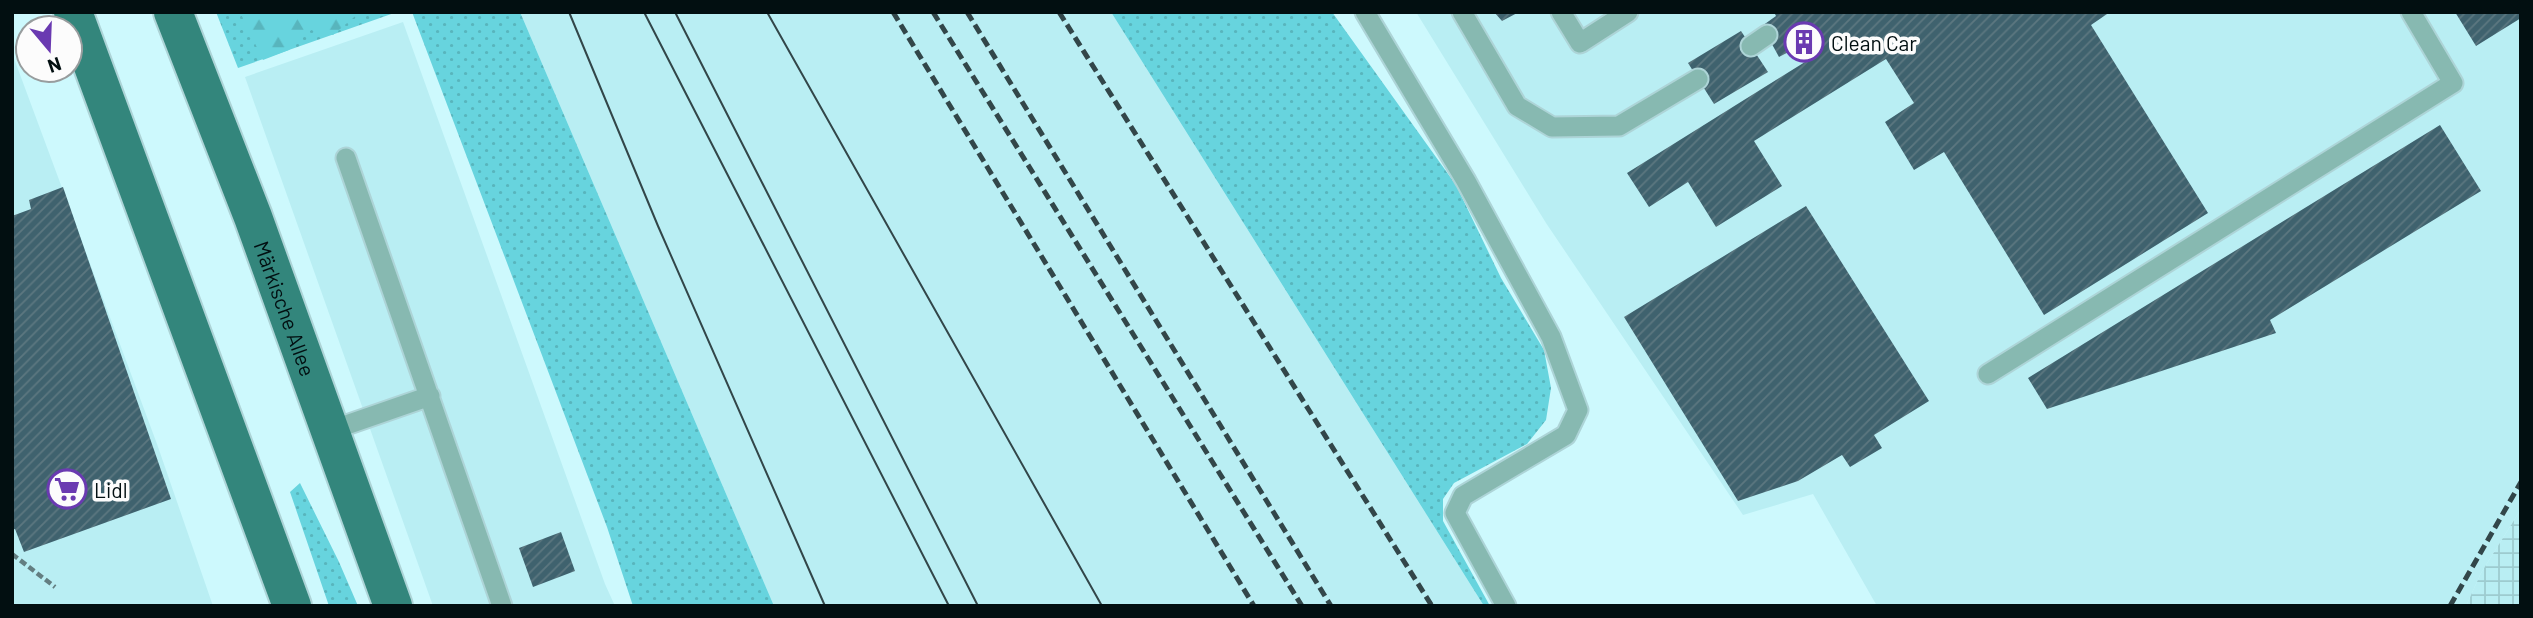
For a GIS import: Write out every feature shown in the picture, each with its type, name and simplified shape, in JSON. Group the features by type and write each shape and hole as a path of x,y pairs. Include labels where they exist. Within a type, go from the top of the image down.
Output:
{"main road":[{"path":"73,12 292,606"},
{"name":"Märkische Allee","path":"173,12 253,217 393,606"}],"lane":[{"path":"1364,12 1466,181 1551,337 1578,410 1566,435 1464,496 1455,513 1506,606"},
{"path":"1462,12 1517,106 1552,127 1619,126 1698,79"},
{"path":"1562,12 1580,43 1628,12"},
{"path":"1989,374 2453,83 2411,12"},
{"path":"346,158 502,606"},
{"path":"329,431 430,396"}],"path":[{"path":"12,554 55,587"}],"shaded area":[{"path":"520,12 1111,12 1484,606 774,606"},
{"path":"1416,12 2521,12 2521,509 2481,573 2466,606 1877,606 1813,494 1743,515 1546,223"},
{"path":"403,22 615,606 433,606 245,77"},
{"path":"12,53 14,84 23,84 157,444 213,606 12,606"},
{"path":"2521,509 2521,606 2466,606 2481,573"}],"green space":[{"path":"216,12 397,12 238,68"},
{"path":"240,12 360,12 333,35 311,30 289,50 263,60"},
{"path":"412,12 520,12 774,606 633,606 607,527"},
{"path":"1111,12 1332,12 1456,185 1501,278 1544,350 1551,388 1546,420 1527,444 1454,483 1443,499 1443,521 1490,606 1484,606"},
{"path":"300,483 358,606 329,606 290,492"}],"building":[{"path":"1494,12 1519,12 1502,21"},
{"path":"1774,12 2110,12 2091,25 2208,213 2044,315 1944,152 1914,170 1885,122 1914,103 1886,59 1754,141 1782,186 1716,227 1688,182 1649,207 1627,173 1805,62 1796,48 1779,57 1762,26 1776,16"},
{"path":"2455,12 2521,12 2521,18 2476,46"},
{"path":"1741,31 1768,72 1714,104 1688,63"},
{"path":"2440,125 2481,191 2270,320 2276,333 2047,409 2028,378"},
{"path":"63,187 171,499 24,552 15,529 12,530 12,216 31,209 29,200"},
{"path":"1806,206 1929,401 1874,435 1882,448 1850,467 1842,455 1798,481 1738,501 1624,317"},
{"path":"561,532 575,571 533,587 519,548"}],"tram line":[{"path":"569,12 658,226 825,606"},
{"path":"644,12 949,606"},
{"path":"675,12 978,606"},
{"path":"767,12 1102,606"}],"railway":[{"path":"893,12 1254,606"},
{"path":"933,12 1302,606"},
{"path":"967,12 1331,606"},
{"path":"1059,12 1432,606"},
{"path":"2450,606 2521,482"}],"place":[{"name":"Clean Car","path":"1804,42"},
{"name":"Lidl","path":"67,489"}]}
